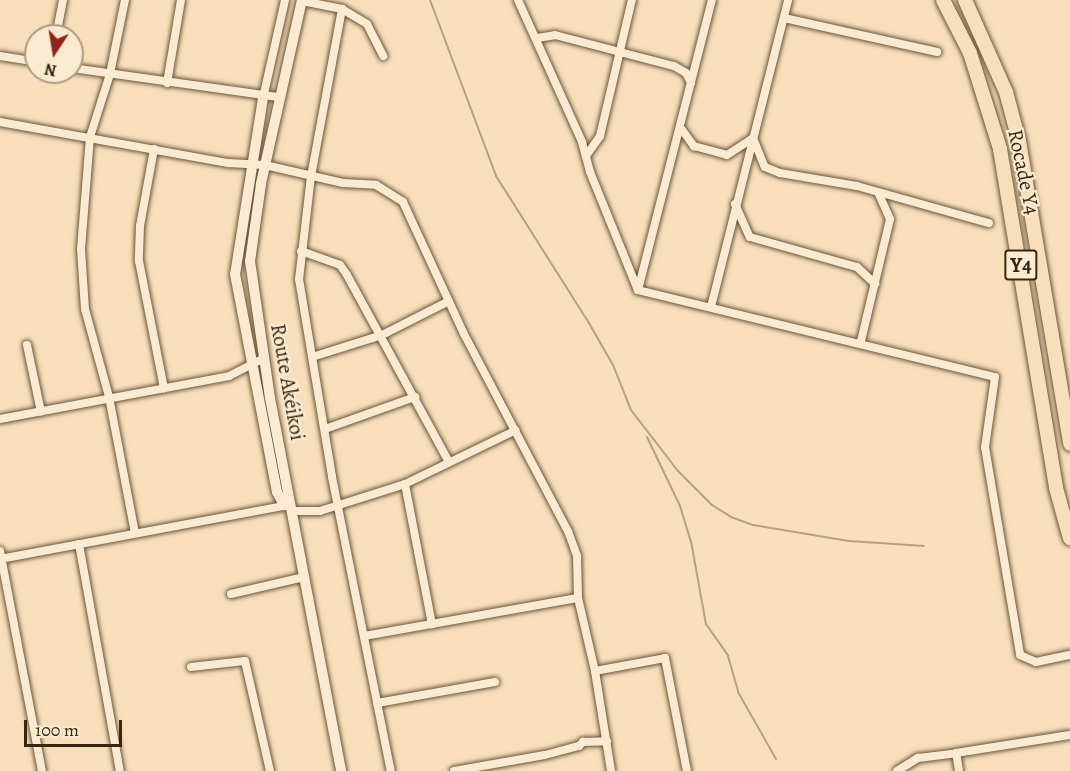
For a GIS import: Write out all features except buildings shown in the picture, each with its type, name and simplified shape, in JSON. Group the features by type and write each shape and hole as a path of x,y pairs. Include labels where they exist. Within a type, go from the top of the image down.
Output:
{"highway":[{"name":"Rocade Y4","path":"943,0 970,53 1000,149 1056,488 1070,538"},
{"name":"Rocade Y4","path":"965,0 1006,92 1019,141 1070,444"}],"street":[{"path":"58,24 63,0"},
{"path":"125,0 110,74 90,137 81,249 85,309 109,397 135,533"},
{"path":"167,83 181,0"},
{"path":"263,98 285,0"},
{"path":"302,0 342,9 367,24 383,56"},
{"name":"Route Akéikoi","path":"288,507 278,492 236,274 259,164 302,0"},
{"path":"518,0 537,38 586,156 638,290"},
{"path":"586,156 600,136 632,0"},
{"path":"638,290 712,0"},
{"path":"711,307 788,0"},
{"path":"342,9 310,176 299,279 339,504 391,771"},
{"path":"784,18 937,52"},
{"path":"537,38 555,36 680,68 691,83"},
{"path":"0,56 24,60"},
{"path":"84,70 263,98 278,97"},
{"name":"Route Akéikoi","path":"263,98 250,261 288,507 341,771"},
{"path":"0,122 228,163 259,164 310,176 376,185 403,202 449,301 568,531 578,565 578,598 595,671 611,771"},
{"path":"680,128 694,146 727,155 753,138"},
{"path":"753,138 765,167 989,223"},
{"path":"154,149 140,226 140,261 164,389"},
{"path":"861,341 890,219 879,194"},
{"path":"735,204 750,237 857,267 875,284"},
{"path":"301,251 340,265 382,335 448,460"},
{"path":"638,290 861,341 995,377 985,447 1020,655 1036,662 1070,655"},
{"path":"312,357 382,335 449,301"},
{"path":"27,345 41,412"},
{"path":"0,419 230,376 264,358"},
{"path":"325,429 416,398"},
{"path":"42,771 1,556 288,507 320,511 405,484 448,460 516,430"},
{"path":"405,484 432,624"},
{"path":"80,544 120,771"},
{"path":"231,594 304,578"},
{"path":"364,636 578,598"},
{"path":"595,671 665,658 687,771"},
{"path":"191,667 246,662 270,771"},
{"path":"377,703 495,682"},
{"path":"897,771 918,758 1070,735"},
{"path":"456,771 545,755 579,746 583,742 607,741"},
{"path":"956,753 959,771"}],"waterway":[{"path":"430,0 496,176 589,323 613,365 631,410 678,471 712,505 731,517 753,525 849,541 924,546"},
{"path":"647,437 680,506 691,541 706,624 728,656 738,692 776,759"}]}
